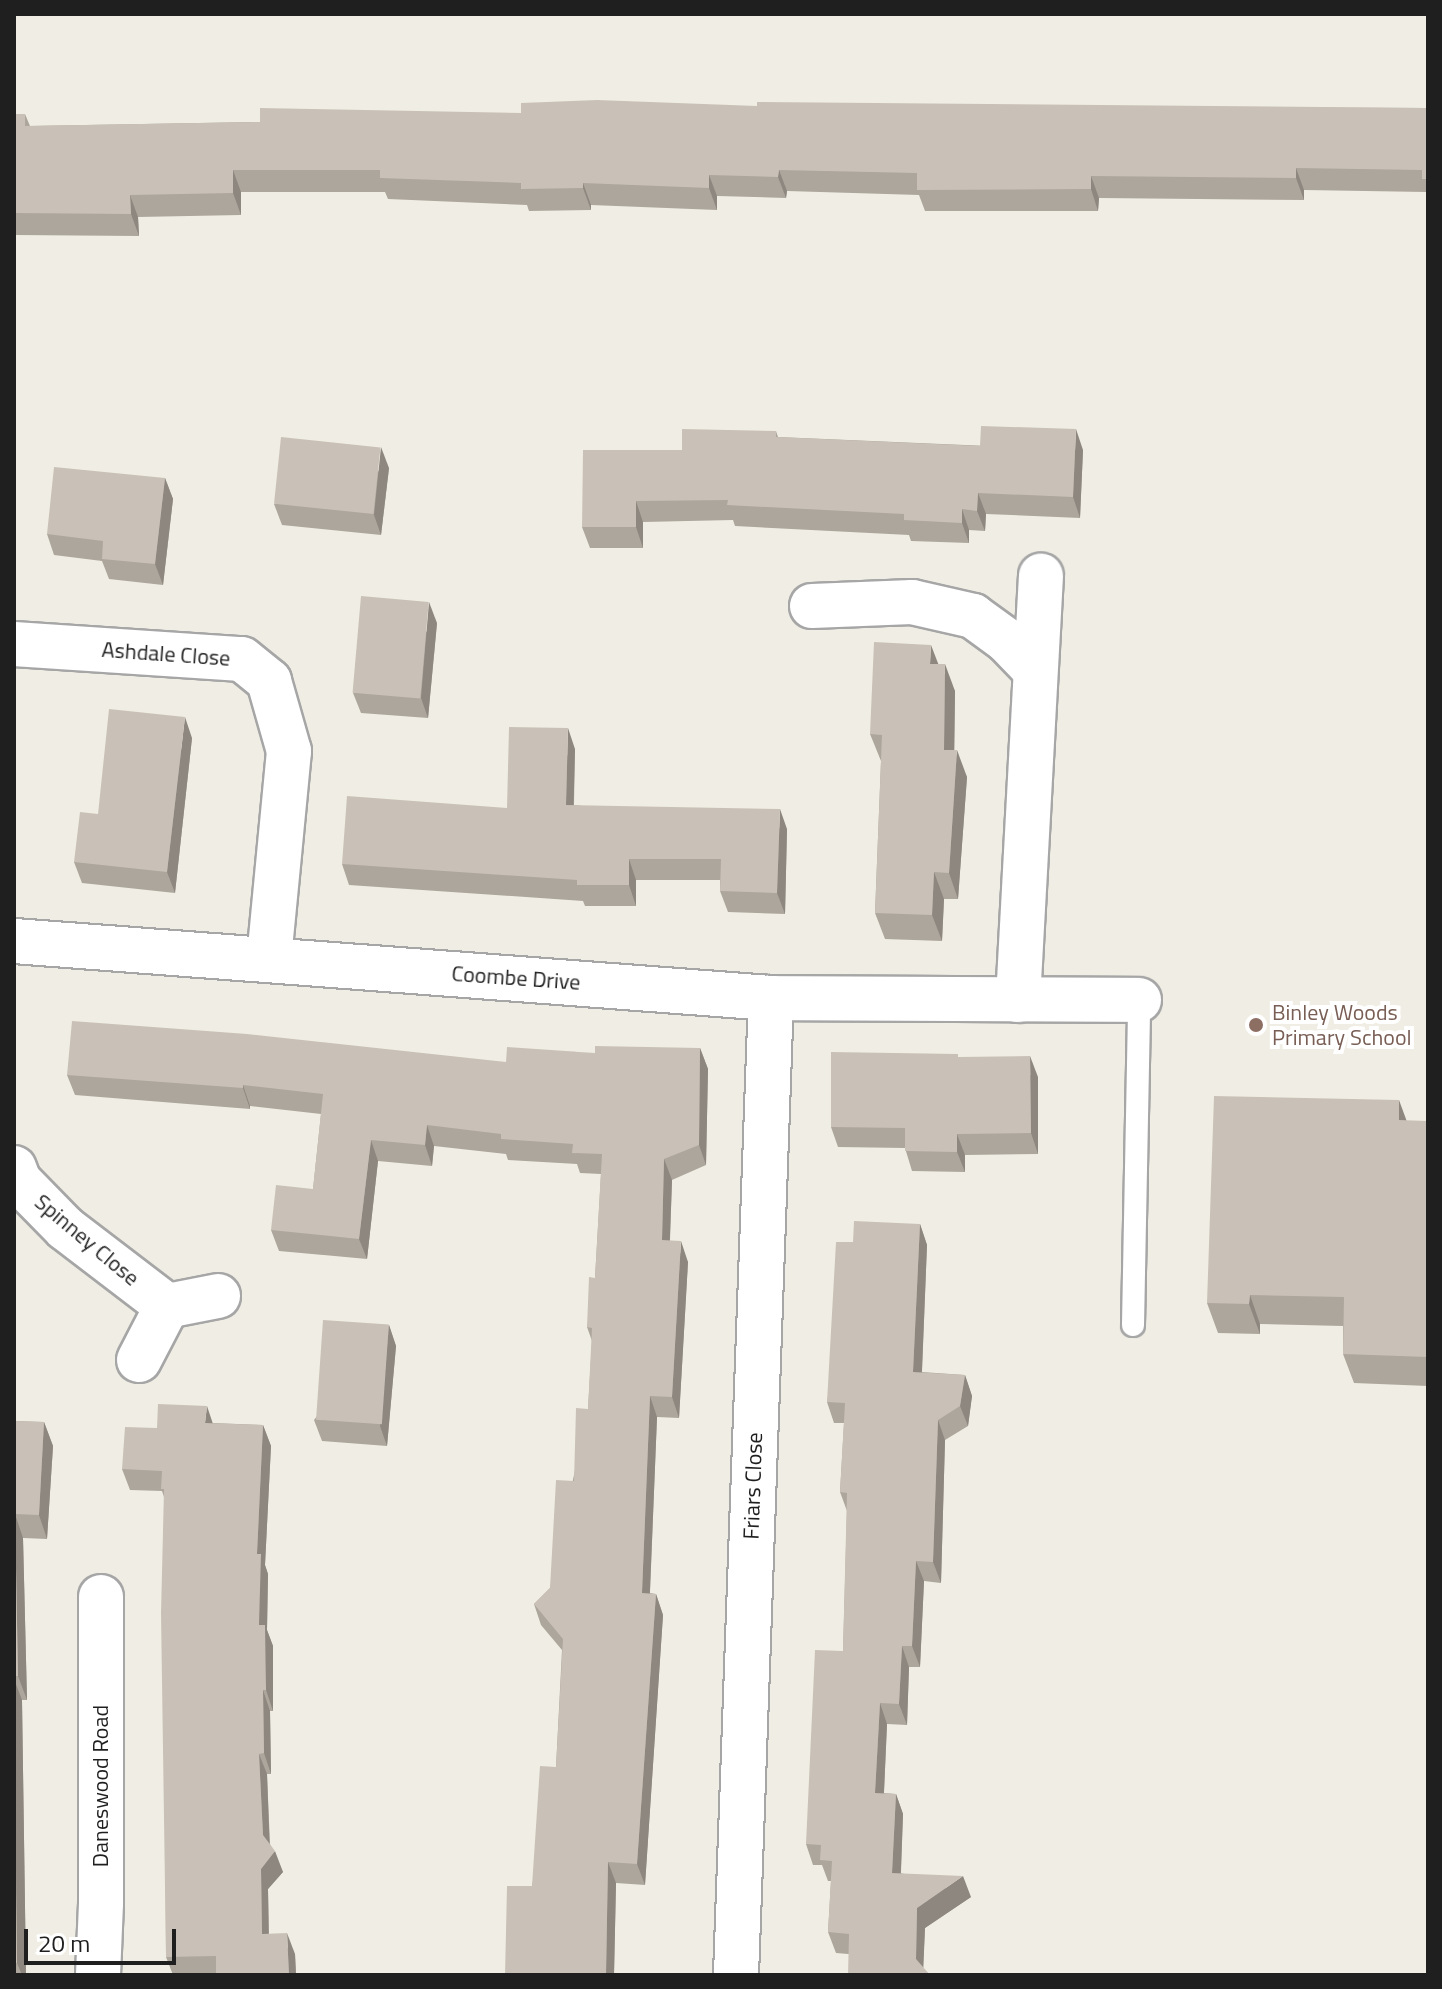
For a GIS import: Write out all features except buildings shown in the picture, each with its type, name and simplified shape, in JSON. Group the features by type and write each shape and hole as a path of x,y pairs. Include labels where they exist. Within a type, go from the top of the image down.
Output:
{"street":[{"path":"1018,1000 1041,576"},
{"path":"812,606 912,602 973,616 1006,640 1034,669"},
{"name":"Ashdale Close","path":"14,644 242,659 269,681 289,751 269,959"},
{"name":"Coombe Drive","path":"14,941 771,998 1139,1000"},
{"name":"Friars Close","path":"736,1975 771,998"},
{"name":"Spinney Close","path":"14,1168 19,1181 65,1228 167,1306"},
{"path":"139,1360 167,1306 218,1296"},
{"name":"Daneswood Road","path":"98,1975 101,1903 101,1597"}],"lane":[{"path":"1133,1325 1139,1000"}],"place":[{"name":"Binley Woods Primary School","path":"1256,1025"}]}
